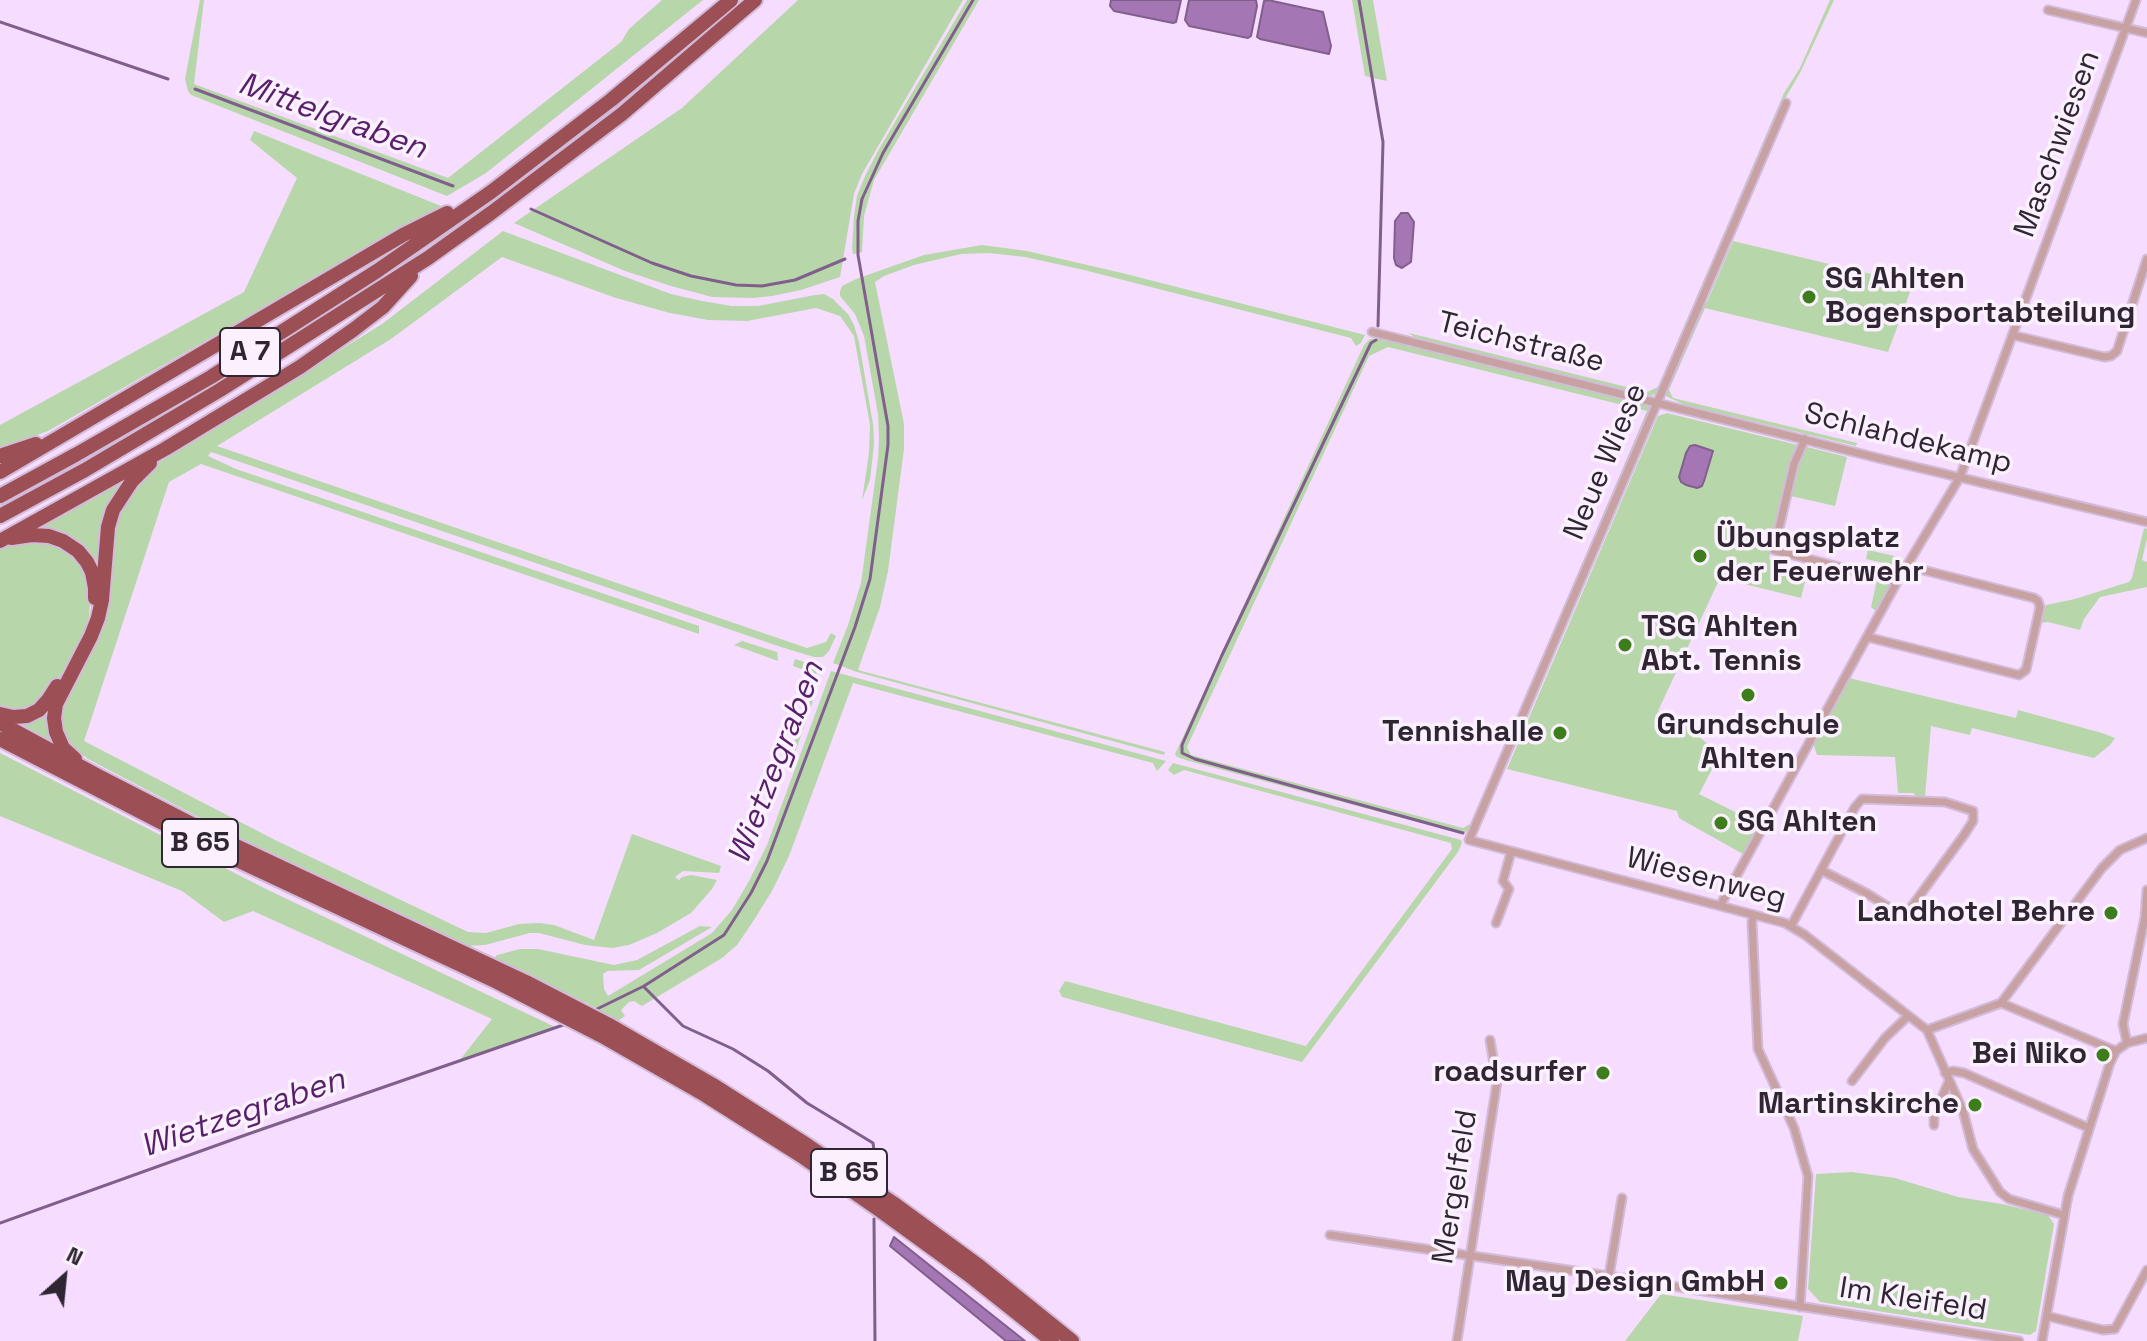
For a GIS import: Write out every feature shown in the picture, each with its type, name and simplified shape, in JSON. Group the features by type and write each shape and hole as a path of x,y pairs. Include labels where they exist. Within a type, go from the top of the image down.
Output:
{"highway":[{"name":"A 7","path":"0,496 211,377 377,271 491,192 611,100 731,0"},
{"name":"A 7","path":"0,516 220,390 428,258 622,114 755,0"},
{"path":"0,472 403,235 491,192"},
{"path":"1,540 165,449 300,367 383,307 428,258"},
{"path":"0,456 80,425"},
{"path":"98,776 63,748 56,732 56,704 98,618 108,527 113,510 132,481 165,449"},
{"path":"0,714 27,716 39,710 48,700 86,634 95,588 87,562 63,541 32,535 1,540"},
{"name":"B 65","path":"0,723 215,836 504,971 606,1031 713,1085 820,1153 979,1266 1072,1341"},
{"name":"B 65","path":"0,739 209,847 497,982 568,1010"},
{"name":"B 65","path":"606,1031 800,1155 957,1266 1052,1341"}],"street":[{"name":"Maschwiesen","path":"1720,906 1897,582 1960,477 2136,0"},
{"path":"2048,10 2147,33"},
{"name":"Neue Wiese","path":"1469,840 1786,103"},
{"path":"2012,335 2104,357 2111,356 2117,351 2147,259"},
{"path":"1995,320 2003,318 2017,322"},
{"name":"Teichstraße","path":"1372,332 1658,402"},
{"name":"Schlahdekamp","path":"1658,402 2147,522"},
{"path":"1805,439 1794,464 1774,550 1897,582"},
{"path":"1867,637 2019,675 2026,670 2040,607 2038,601 1907,566"},
{"path":"1791,926 1821,870 1855,807 1862,799 1945,802 1973,811 1973,821 1964,835 1904,917 1821,870"},
{"path":"2064,1215 2009,1199 2000,1192 1973,1149 1963,1111 1927,1030 2001,1003 2102,868 2120,850 2147,838"},
{"name":"Wiesenweg","path":"1469,840 1791,926 1927,1030"},
{"path":"1496,923 1509,889 1503,881 1511,852"},
{"path":"2127,1043 2123,1024 2145,917 2147,890"},
{"name":"Im Kleifeld","path":"1754,915 1758,1049 1794,1128 1808,1176 1800,1307"},
{"path":"2001,1003 2116,1051"},
{"path":"1852,1081 1885,1038 1908,1016"},
{"path":"2042,1341 2071,1185 2110,1063 2116,1051 2127,1043 2147,1038"},
{"name":"Mergelfeld","path":"1457,1341 1497,1082 1490,1040"},
{"path":"1934,1125 1934,1115 1947,1077 1953,1071 1964,1073 2089,1128"},
{"path":"1609,1276 1622,1198"},
{"name":"Im Kleifeld","path":"1330,1235 2019,1341"},
{"path":"2047,1316 2103,1330 2115,1329 2147,1270"}],"green space":[{"path":"200,0 204,0 194,84 448,178 621,42 629,29 662,0 703,0 486,173 447,196 191,95 185,79"},
{"path":"798,0 963,0 862,174 854,194 840,277 772,296 712,297 625,271 514,223 682,108"},
{"path":"967,0 979,0 874,180 864,216 862,252 853,254 857,196 865,176"},
{"path":"1352,0 1373,0 1387,81 1365,76"},
{"path":"1830,0 1834,0 1800,73 1783,102 1658,393 1650,396 1562,375 1414,337 1409,333 1647,392 1658,387 1784,93 1800,68"},
{"path":"254,131 441,206 48,431 0,449 0,425 244,292 297,178 250,140"},
{"path":"503,231 671,294 702,301 758,306 824,294 833,299 854,325 873,424 870,480 862,500 870,425 854,336 840,316 816,308 747,321 708,320 616,298 502,257 391,339 217,446 807,648 826,642 831,633 836,636 829,651 823,657 814,657 781,647 211,452 208,456 236,469 699,626 699,634 201,464 169,482 84,741 275,840 468,932 486,933 519,924 539,923 554,925 594,940 632,834 721,866 719,873 683,871 675,877 679,880 691,875 717,880 691,913 657,933 629,945 612,948 585,945 539,933 467,946 267,853 88,759 70,745 60,721 112,545 118,511 127,495 152,467 382,324"},
{"name":"SG Ahlten Bogensportabteilung","path":"1733,241 1913,284 1888,352 1705,308 1669,390 1673,398 1857,443 1856,446 1685,405 1666,396 1703,301 1707,302"},
{"path":"982,245 1027,251 1122,273 1365,335 1356,346 1351,338 1084,270 1025,257 989,253 961,254 914,265 875,282 904,424 904,449 888,571 880,607 858,670 1165,752 1164,755 857,672 833,663 861,583 879,438 878,414 864,336 855,314 840,296 840,291 842,286 856,279 924,255"},
{"path":"1378,338 1648,403 1650,409 1473,824 1462,834 1189,761 1175,754 1364,345 1370,339","holes":["1388,347 1647,411 1472,823 1463,828 1191,755 1187,747 1369,356"]},
{"path":"1667,413 1798,445 1769,559 1808,570 1801,598 1720,578 1658,711 1674,716 1720,754 1699,794 1759,824 1743,854 1679,818 1677,811 1507,769 1658,416","holes":["1695,445 1713,451 1704,481 1686,485 1679,476"]},
{"path":"1807,447 1847,457 1835,506 1791,496 1798,466"},
{"path":"134,473 121,487 101,590 92,561 30,530 85,500 88,502 101,495 103,490"},
{"path":"2144,528 2147,529 2147,539 2142,560 2147,562 2147,587 2100,597 2080,630 2041,623 2046,605 2129,582"},
{"path":"29,539 54,541 84,564 91,591 84,631 61,675 43,702 23,712 0,709 0,549"},
{"path":"1868,550 1903,558 1897,566 1866,559"},
{"path":"1877,580 1887,582 1891,589 1877,612 1871,607"},
{"path":"742,641 777,652 778,661 734,645"},
{"path":"795,659 816,668 817,682 796,750 786,765 805,713 810,672 793,666"},
{"path":"831,671 1166,761 1157,771 1153,763 853,683 789,856 752,923 737,945 722,958 642,1006 634,1001 629,1002 621,1010 625,1016 618,1021 494,958 520,949 538,949 614,965 637,960 700,926 712,927 639,970 608,971 603,974 608,996 712,933 732,910 767,845"},
{"path":"1849,678 2016,718 2018,710 2115,738 2094,758 1972,728 1970,735 1931,726 1925,797 1915,797 1914,793 1898,793 1895,757 1817,755 1813,743"},
{"path":"49,707 64,751 3,718"},
{"path":"0,753 264,888 555,1027 459,1061 492,1019 253,911 224,922 182,891 0,816"},
{"path":"1173,763 1461,840 1458,852 1302,1062 1062,997 1059,991 1065,981 1306,1046 1452,849 1451,843 1184,770 1174,775 1168,770"},
{"path":"1852,1172 1895,1178 1958,1197 2048,1215 2054,1224 2036,1331 2030,1335 1820,1302 1808,1289 1816,1174"},
{"path":"1661,1294 1803,1316 1798,1341 1625,1341"}],"shaded area":[{"path":"1111,0 1181,0 1176,22 1173,23 1114,11 1110,6"},
{"path":"1189,0 1256,0 1251,36 1248,38 1189,26 1185,20"},
{"path":"1264,1 1323,12 1331,46 1329,54 1257,37"},
{"path":"1401,213 1408,213 1414,222 1411,262 1402,268 1396,265 1394,258 1395,221"},
{"path":"1690,446 1713,451 1702,486 1697,488 1681,482 1679,477 1686,453"},
{"path":"894,1237 1025,1341 1006,1341 890,1246"}],"waterway":[{"name":"Wietzegraben","path":"595,1010 644,986 724,935 767,861 855,627 870,579 888,445 888,426 858,255 858,221 862,199 883,153 973,0"},
{"path":"1359,0 1383,142 1378,326"},
{"name":"Mittelgraben","path":"0,22 168,79"},
{"name":"Mittelgraben","path":"195,89 453,186"},
{"name":"Mittelgraben","path":"531,209 652,263 691,276 736,285 762,286 795,280 845,259"},
{"path":"1376,340 1371,343 1222,655 1182,745 1182,753 1463,833"},
{"path":"644,987 683,1026 733,1049 768,1071 807,1103 873,1143 876,1164"},
{"name":"Wietzegraben","path":"0,1223 566,1024"},
{"path":"875,1180 876,1173"},
{"path":"874,1219 875,1341"}],"place":[{"name":"SG Ahlten Bogensportabteilung","path":"1809,297"},
{"name":"Übungsplatz der Feuerwehr","path":"1700,556"},
{"name":"TSG Ahlten Abt. Tennis","path":"1625,645"},
{"name":"Grundschule Ahlten","path":"1748,695"},
{"name":"Tennishalle","path":"1560,733"},
{"name":"SG Ahlten","path":"1721,823"},
{"name":"Landhotel Behre","path":"2111,913"},
{"name":"Bei Niko","path":"2103,1055"},
{"name":"roadsurfer","path":"1603,1073"},
{"name":"Martinskirche","path":"1975,1105"},
{"name":"May Design GmbH","path":"1781,1283"}]}
